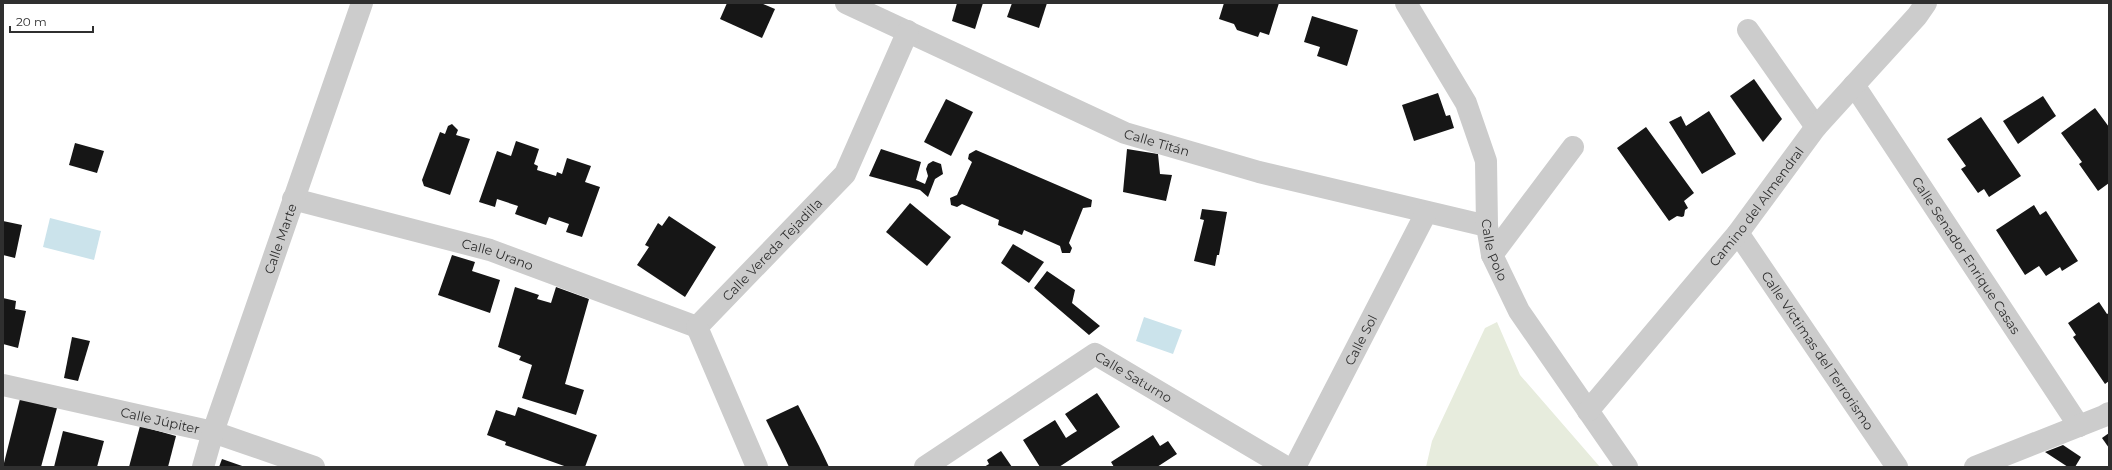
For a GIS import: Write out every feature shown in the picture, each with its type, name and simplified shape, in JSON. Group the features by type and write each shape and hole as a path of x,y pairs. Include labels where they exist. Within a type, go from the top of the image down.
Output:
{"street":[{"name":"Calle Titán","path":"846,3 1125,132 1259,172 1426,213 1487,226"},
{"name":"Calle Marte","path":"203,467 213,432 293,199 361,7"},
{"name":"Camino del Almendral","path":"1588,411 1738,233 1816,127 1854,85 1917,7"},
{"name":"Calle Polo","path":"1408,8 1466,103 1486,161 1487,226 1492,256 1519,311 1627,467"},
{"path":"1748,30 1816,127"},
{"name":"Calle Vereda Tejadilla","path":"697,327 845,174 908,31"},
{"name":"Calle Senador Enrique Casas","path":"1854,85 2079,426"},
{"path":"1492,256 1573,147"},
{"name":"Calle Urano","path":"293,199 490,250 697,327"},
{"name":"Calle Sol","path":"1295,467 1426,213"},
{"name":"Calle Víctimas del Terrorismo","path":"1738,233 1897,467"},
{"path":"697,327 757,467"},
{"name":"Calle Saturno","path":"925,467 1095,354 1286,467"},
{"name":"Calle Júpiter","path":"3,385 213,432 314,467"},
{"path":"1975,467 2109,413"}],"shaded area":[{"path":"1497,322 1520,375 1600,467 1426,467 1432,441 1485,328"}],"water":[{"path":"50,218 101,231 94,260 43,247"},
{"path":"1144,317 1182,330 1173,354 1136,341"}],"building":[{"path":"727,3 761,3 775,9 762,38 720,19"},
{"path":"957,3 983,3 975,29 952,21"},
{"path":"1012,3 1047,3 1039,28 1007,17"},
{"path":"1224,3 1279,3 1269,35 1260,32 1258,37 1237,30 1234,24 1219,19"},
{"path":"1312,16 1358,30 1347,66 1317,56 1320,47 1304,42"},
{"path":"1754,79 1782,119 1763,142 1730,96"},
{"path":"1438,93 1446,116 1450,115 1454,128 1414,141 1402,105"},
{"path":"2043,96 2056,116 2018,144 2003,121"},
{"path":"946,99 973,112 951,156 924,142"},
{"path":"2095,108 2109,127 2109,183 2098,191 2079,164 2082,162 2061,133"},
{"path":"1709,111 1736,154 1702,174 1669,122 1681,116 1686,126"},
{"path":"1981,117 2021,176 1989,197 1984,189 1978,193 1961,169 1966,166 1947,139"},
{"path":"452,124 458,130 456,135 470,139 450,195 424,186 422,180 440,132 445,134 448,126"},
{"path":"1646,127 1694,193 1684,201 1688,208 1685,210 1684,216 1682,217 1677,216 1669,221 1617,148"},
{"path":"516,141 539,149 534,164 538,166 537,170 556,176 557,172 562,174 567,158 591,166 585,182 600,187 582,237 566,232 569,224 549,217 546,225 515,214 518,206 497,199 495,207 479,202 497,151 511,156"},
{"path":"75,143 104,151 97,173 69,165"},
{"path":"881,149 921,162 916,180 925,184 928,176 926,169 928,164 933,161 941,164 943,174 935,179 928,197 920,190 869,176"},
{"path":"1127,149 1158,154 1160,174 1172,175 1166,201 1123,192"},
{"path":"976,150 1092,200 1091,207 1083,208 1069,243 1072,248 1070,253 1062,253 1060,246 1024,230 1022,235 998,225 999,220 962,204 957,207 951,205 950,198 957,195 972,162 968,159 969,154"},
{"path":"910,203 951,237 927,266 886,232"},
{"path":"2034,205 2040,215 2046,211 2078,261 2062,271 2060,267 2046,276 2039,266 2025,275 1996,230"},
{"path":"1202,209 1227,212 1219,255 1217,255 1215,266 1194,261 1204,220 1200,219"},
{"path":"669,216 716,247 685,297 637,265 649,247 645,245 658,223 662,226"},
{"path":"3,221 22,225 15,258 3,255"},
{"path":"1013,244 1044,262 1029,283 1001,263"},
{"path":"452,255 475,262 472,271 500,280 490,313 438,295"},
{"path":"1047,271 1075,290 1072,303 1100,326 1089,335 1034,288"},
{"path":"515,287 539,295 537,299 551,303 556,287 589,299 565,384 584,390 576,415 522,398 532,365 519,360 521,356 498,347"},
{"path":"3,298 16,301 15,309 26,311 18,348 3,344"},
{"path":"2099,302 2107,314 2109,313 2109,381 2105,384 2073,337 2076,335 2068,323"},
{"path":"72,337 90,341 78,381 64,378"},
{"path":"1097,393 1120,427 1059,467 1040,467 1023,440 1055,420 1066,438 1077,431 1065,414"},
{"path":"20,399 57,408 41,467 3,467"},
{"path":"798,405 829,467 789,467 766,420"},
{"path":"518,407 597,435 585,467 567,467 505,445 506,442 487,435 496,410 515,416"},
{"path":"140,426 176,436 168,467 129,467"},
{"path":"63,431 104,441 97,467 54,467"},
{"path":"2109,433 2109,448 2102,438"},
{"path":"1153,435 1160,446 1168,441 1177,454 1157,467 1114,467 1111,462"},
{"path":"2063,445 2081,457 2075,467 2068,467 2045,452"},
{"path":"1001,451 1012,467 984,467 989,464 987,460"},
{"path":"222,459 245,467 219,467"}]}
